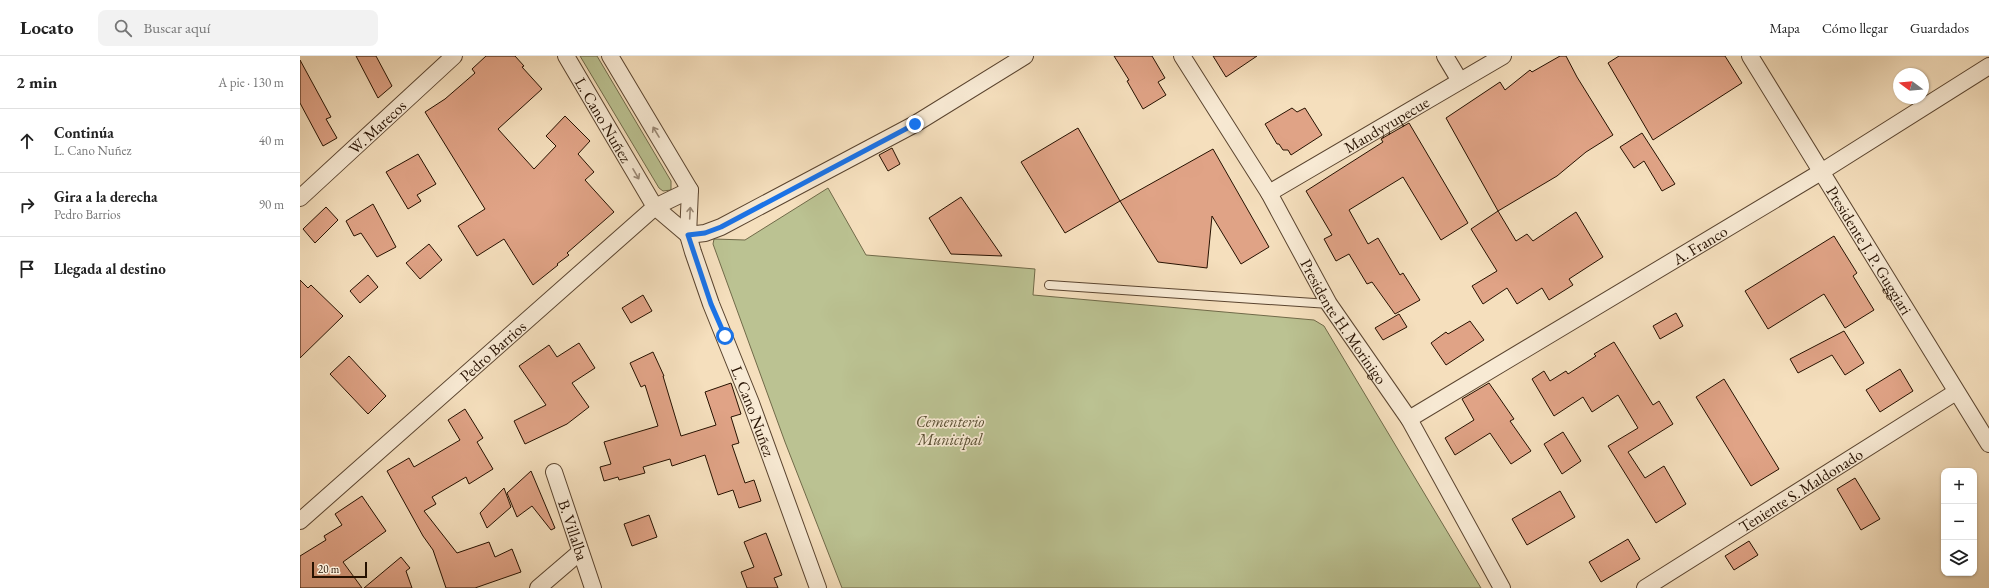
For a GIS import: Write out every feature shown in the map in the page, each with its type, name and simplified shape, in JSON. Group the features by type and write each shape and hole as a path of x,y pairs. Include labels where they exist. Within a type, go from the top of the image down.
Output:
{"street":[{"name":"W. Marecos","path":"300,198 454,56"},
{"name":"L. Cano Nuñez","path":"566,56 655,208 688,235"},
{"path":"610,56 690,190"},
{"path":"688,235 705,233 721,227 901,131 1025,56"},
{"name":"Presidente H. Morinigo","path":"1182,56 1269,193 1329,304 1409,419 1502,588"},
{"path":"1446,56 1460,81"},
{"name":"Mandyyupecue","path":"1269,193 1503,56"},
{"name":"Presidente J. P. Guggiari","path":"1750,56 1989,444"},
{"name":"A. Franco","path":"1409,419 1821,172 1989,66"},
{"name":"L. Cano Nuñez","path":"690,190 688,235 711,304 751,403 818,588"},
{"name":"Pedro Barrios","path":"300,521 655,208 690,190"},
{"name":"Teniente S. Maldonado","path":"1645,588 1956,392"},
{"name":"B. Villalba","path":"554,472 593,588"},
{"path":"538,588 580,552"}],"lane":[{"path":"1049,285 1329,304"}],"green space":[{"path":"580,56 597,56 671,181 671,190 663,191 659,188"},
{"name":"Cementerio Municipal","path":"828,188 866,255 1035,269 1033,295 1314,320 1324,326 1481,588 842,588 785,442 713,244 714,239 745,240"}],"building":[{"path":"356,56 376,56 392,86 378,98"},
{"path":"486,56 515,56 524,66 522,67 542,89 498,129 534,169 556,146 546,136 565,116 590,141 578,154 594,172 585,180 614,212 567,253 569,255 557,264 558,265 533,285 504,239 477,256 458,226 485,209 425,112 445,99 475,73 472,69"},
{"path":"1114,56 1152,56 1165,78 1158,82 1166,95 1143,109 1127,81 1129,80"},
{"path":"1213,56 1257,56 1226,77"},
{"path":"1560,56 1566,56 1577,77 1613,135 1586,152 1557,176 1498,211 1446,118 1500,82 1505,90 1530,70 1532,72"},
{"path":"1619,56 1725,56 1742,83 1653,140 1608,63"},
{"path":"300,60 331,117 326,119 337,138 323,146 300,103"},
{"path":"1292,108 1297,112 1305,108 1322,135 1291,155 1288,150 1283,150 1279,144 1277,144 1265,124"},
{"path":"1409,123 1468,223 1441,240 1403,177 1349,210 1368,244 1378,238 1400,275 1403,273 1420,300 1395,314 1372,282 1367,284 1349,254 1336,261 1324,239 1332,235 1306,191 1383,142 1381,139"},
{"path":"1078,128 1120,201 1065,233 1021,162"},
{"path":"1642,133 1675,184 1662,191 1644,161 1634,168 1620,147"},
{"path":"892,148 900,164 888,171 879,155"},
{"path":"1213,149 1269,247 1241,264 1212,216 1207,268 1158,262 1120,201"},
{"path":"418,154 436,184 417,195 421,201 408,209 386,172"},
{"path":"961,197 1002,256 951,254 929,218"},
{"path":"373,204 396,247 377,257 361,233 354,236 346,221"},
{"path":"326,207 338,220 315,243 303,229"},
{"path":"1498,211 1516,241 1527,234 1533,241 1576,212 1603,257 1569,279 1573,285 1549,300 1542,288 1517,304 1507,288 1483,304 1472,286 1497,271 1471,229"},
{"path":"1834,236 1857,273 1853,276 1874,310 1845,328 1824,294 1768,329 1745,291"},
{"path":"429,244 442,260 420,279 406,263"},
{"path":"368,275 378,287 360,303 350,291"},
{"path":"300,280 308,288 311,285 343,316 300,358"},
{"path":"643,295 652,311 631,323 622,308"},
{"path":"1676,313 1683,326 1660,339 1653,326"},
{"path":"1399,314 1407,327 1383,340 1375,328"},
{"path":"1470,321 1484,340 1446,365 1431,343 1446,332 1448,334"},
{"path":"1844,331 1864,363 1845,375 1832,355 1798,373 1790,359"},
{"path":"1614,342 1653,405 1659,401 1673,424 1628,452 1645,478 1664,466 1686,504 1656,523 1608,446 1638,428 1618,395 1592,412 1583,397 1554,416 1532,379 1544,371 1550,381 1566,371 1568,374 1596,356 1594,354"},
{"path":"579,343 595,368 572,383 589,407 567,424 525,444 514,421 546,405 519,366 549,345 557,357"},
{"path":"653,352 664,376 681,436 716,425 705,392 731,383 741,414 731,417 739,443 732,445 745,483 754,480 761,501 739,508 733,490 718,495 705,455 672,466 670,459 643,467 645,473 619,480 618,477 604,481 600,467 611,464 604,442 658,426 645,385 641,387 630,363"},
{"path":"349,356 386,396 368,414 330,374"},
{"path":"1900,369 1913,391 1880,412 1866,390"},
{"path":"1724,379 1779,469 1751,486 1696,397"},
{"path":"1489,383 1514,419 1510,421 1531,451 1511,464 1490,433 1455,455 1445,438 1474,420 1462,399"},
{"path":"465,409 483,438 477,442 493,469 469,484 466,477 432,497 436,504 424,511 457,553 489,542 495,557 512,549 521,572 475,588 446,588 433,550 423,536 387,471 409,458 414,467 460,440 448,420"},
{"path":"1563,432 1581,461 1562,474 1544,444"},
{"path":"531,471 555,528 551,530 532,506 517,517 507,493"},
{"path":"1855,478 1880,519 1861,530 1837,489"},
{"path":"504,488 511,507 487,528 480,513"},
{"path":"1560,491 1575,517 1527,545 1512,519"},
{"path":"362,496 386,531 343,562 362,588 300,588 300,556 326,540 324,536 342,525 335,514"},
{"path":"649,515 657,537 632,546 624,524"},
{"path":"766,533 782,575 774,578 778,588 747,588 741,572 754,567 744,542"},
{"path":"1628,539 1640,559 1601,582 1589,562"},
{"path":"1749,541 1758,555 1734,570 1725,556"},
{"path":"401,557 410,568 406,571 412,588 364,588"}],"route":[{"path":"725,336 711,304 688,235 705,233 721,227 915,124"}]}
